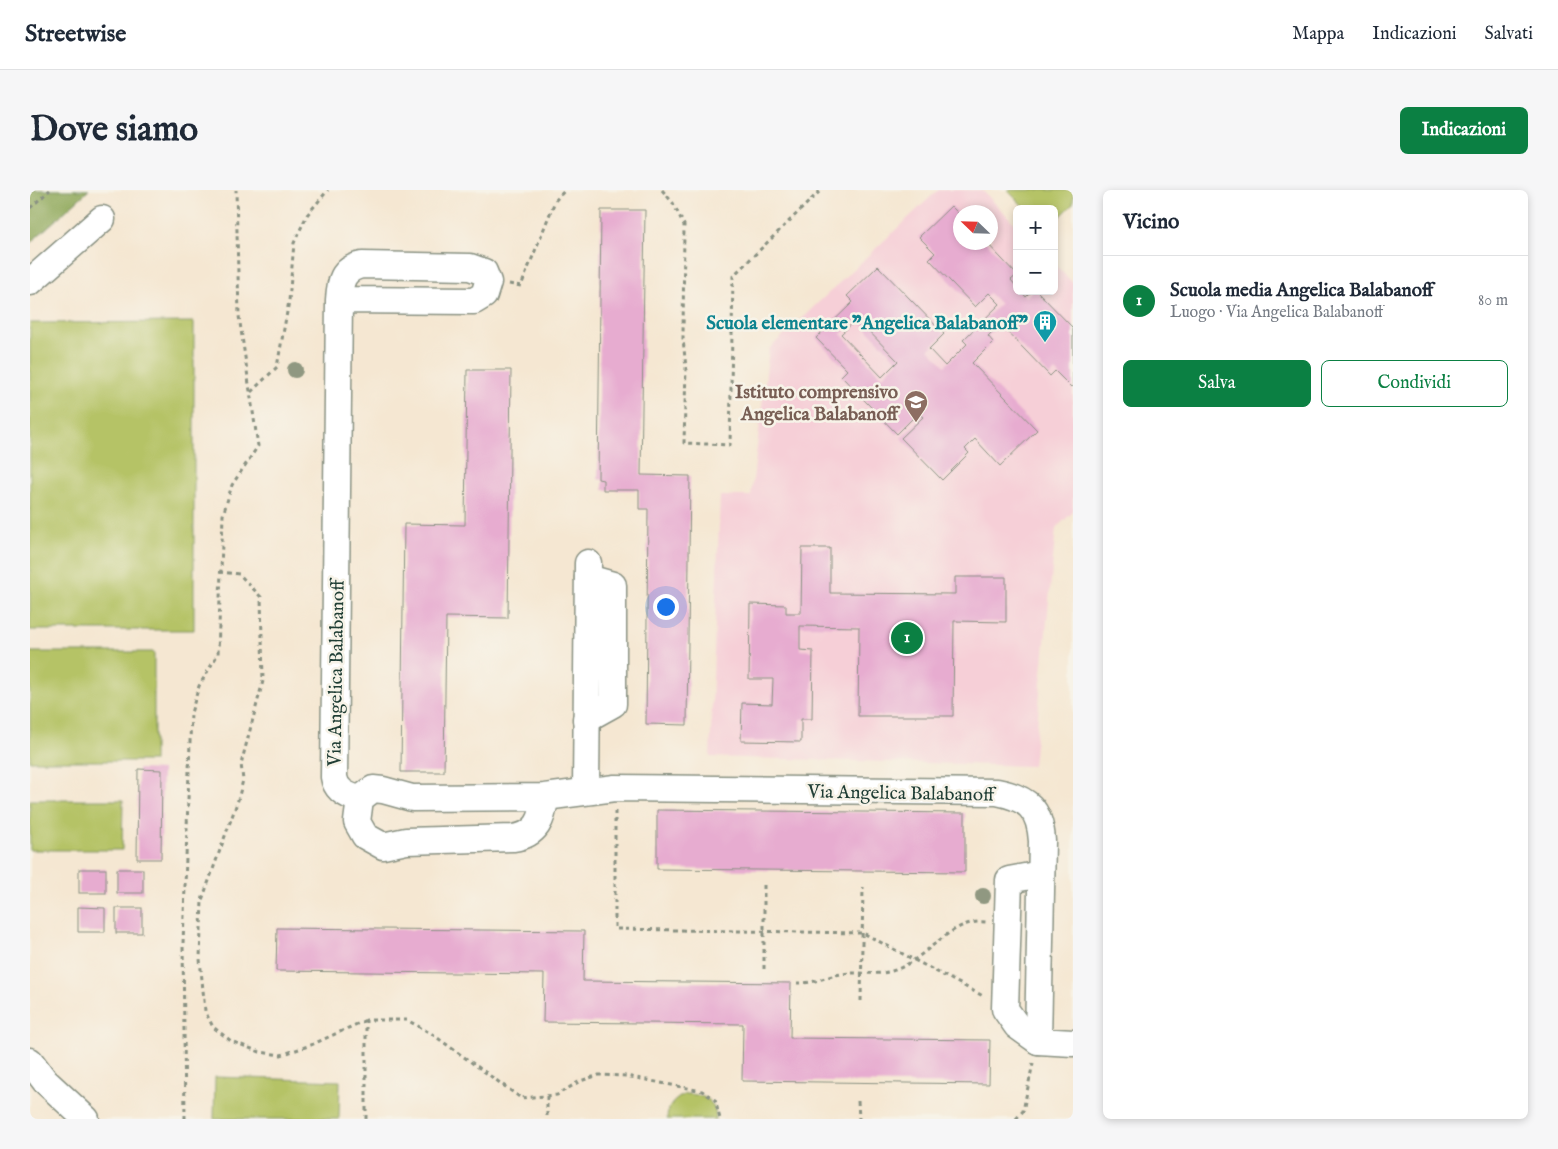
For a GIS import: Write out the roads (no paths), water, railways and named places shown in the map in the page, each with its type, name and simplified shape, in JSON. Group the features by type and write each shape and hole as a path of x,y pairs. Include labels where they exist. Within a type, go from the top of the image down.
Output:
{"street":[{"path":"30,282 102,219"},
{"name":"Via Angelica Balabanoff","path":"339,300 474,301 484,295 488,282 484,272 470,267 362,265 348,271 340,282 339,300 334,776 335,782 341,791 360,799 373,789 412,798 545,797 586,790 615,788 1007,794 1024,800 1036,812 1042,830 1038,1042"},
{"path":"586,790 588,571"},
{"path":"360,799 356,815 360,829 372,842 383,846 406,841 521,837 533,832 540,822 545,797"},
{"path":"1041,874 1009,880 1005,1009 1017,1026 1038,1042 1073,1042"},
{"path":"30,1061 45,1081 86,1119"}],"place":[{"name":"Scuola elementare \"Angelica Balabanoff\"","path":"1045,343"},
{"name":"Istituto comprensivo Angelica Balabanoff","path":"916,423"},
{"name":"Scuola media Angelica Balabanoff","path":"907,638"}]}
